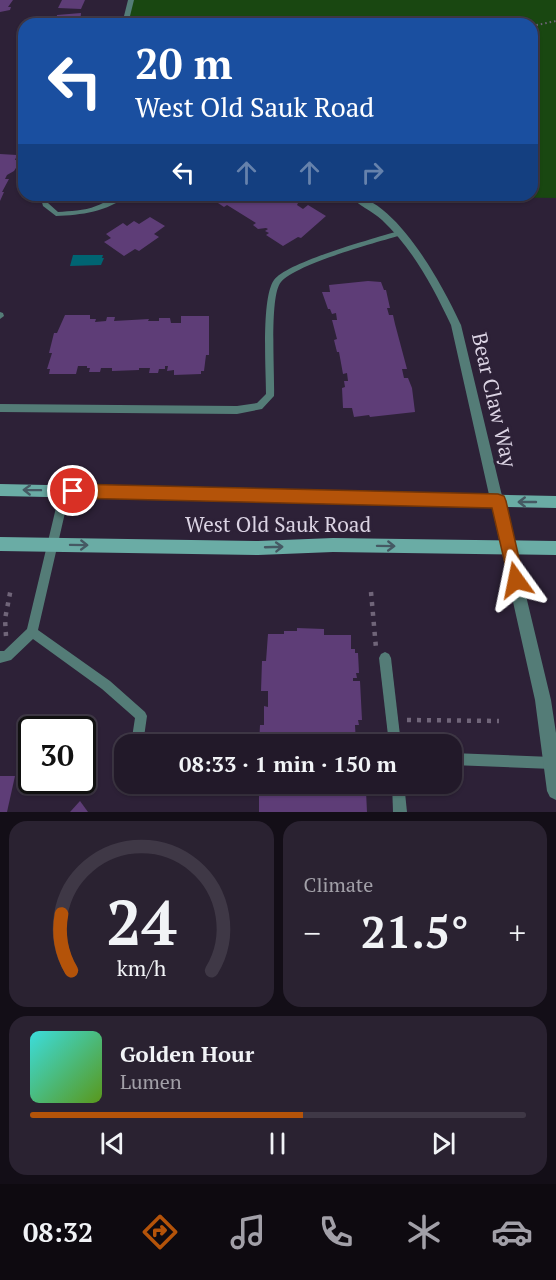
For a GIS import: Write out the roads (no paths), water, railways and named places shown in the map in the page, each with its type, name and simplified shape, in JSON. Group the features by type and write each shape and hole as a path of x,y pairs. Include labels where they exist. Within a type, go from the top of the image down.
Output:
{"street":[{"path":"126,18 131,0"},
{"name":"Bear Claw Way","path":"362,201 383,216 399,233 441,290 456,325 543,700 556,791"},
{"name":"West Old Sauk Road","path":"0,490 556,502"},
{"name":"West Old Sauk Road","path":"0,544 258,548 333,545 556,548"}],"lane":[{"path":"44,201 56,214 85,213 114,201"},
{"path":"0,408 237,410 259,406 270,396 271,301 277,281 296,268 399,233"},
{"path":"0,657 7,656 32,632 65,491"},
{"path":"32,632 106,685 141,716 138,734"},
{"path":"385,658 394,734"},
{"path":"462,759 552,763"},
{"path":"399,794 400,812"}],"water":[{"path":"73,255 103,255 102,258 104,258 101,265 70,266"}]}
